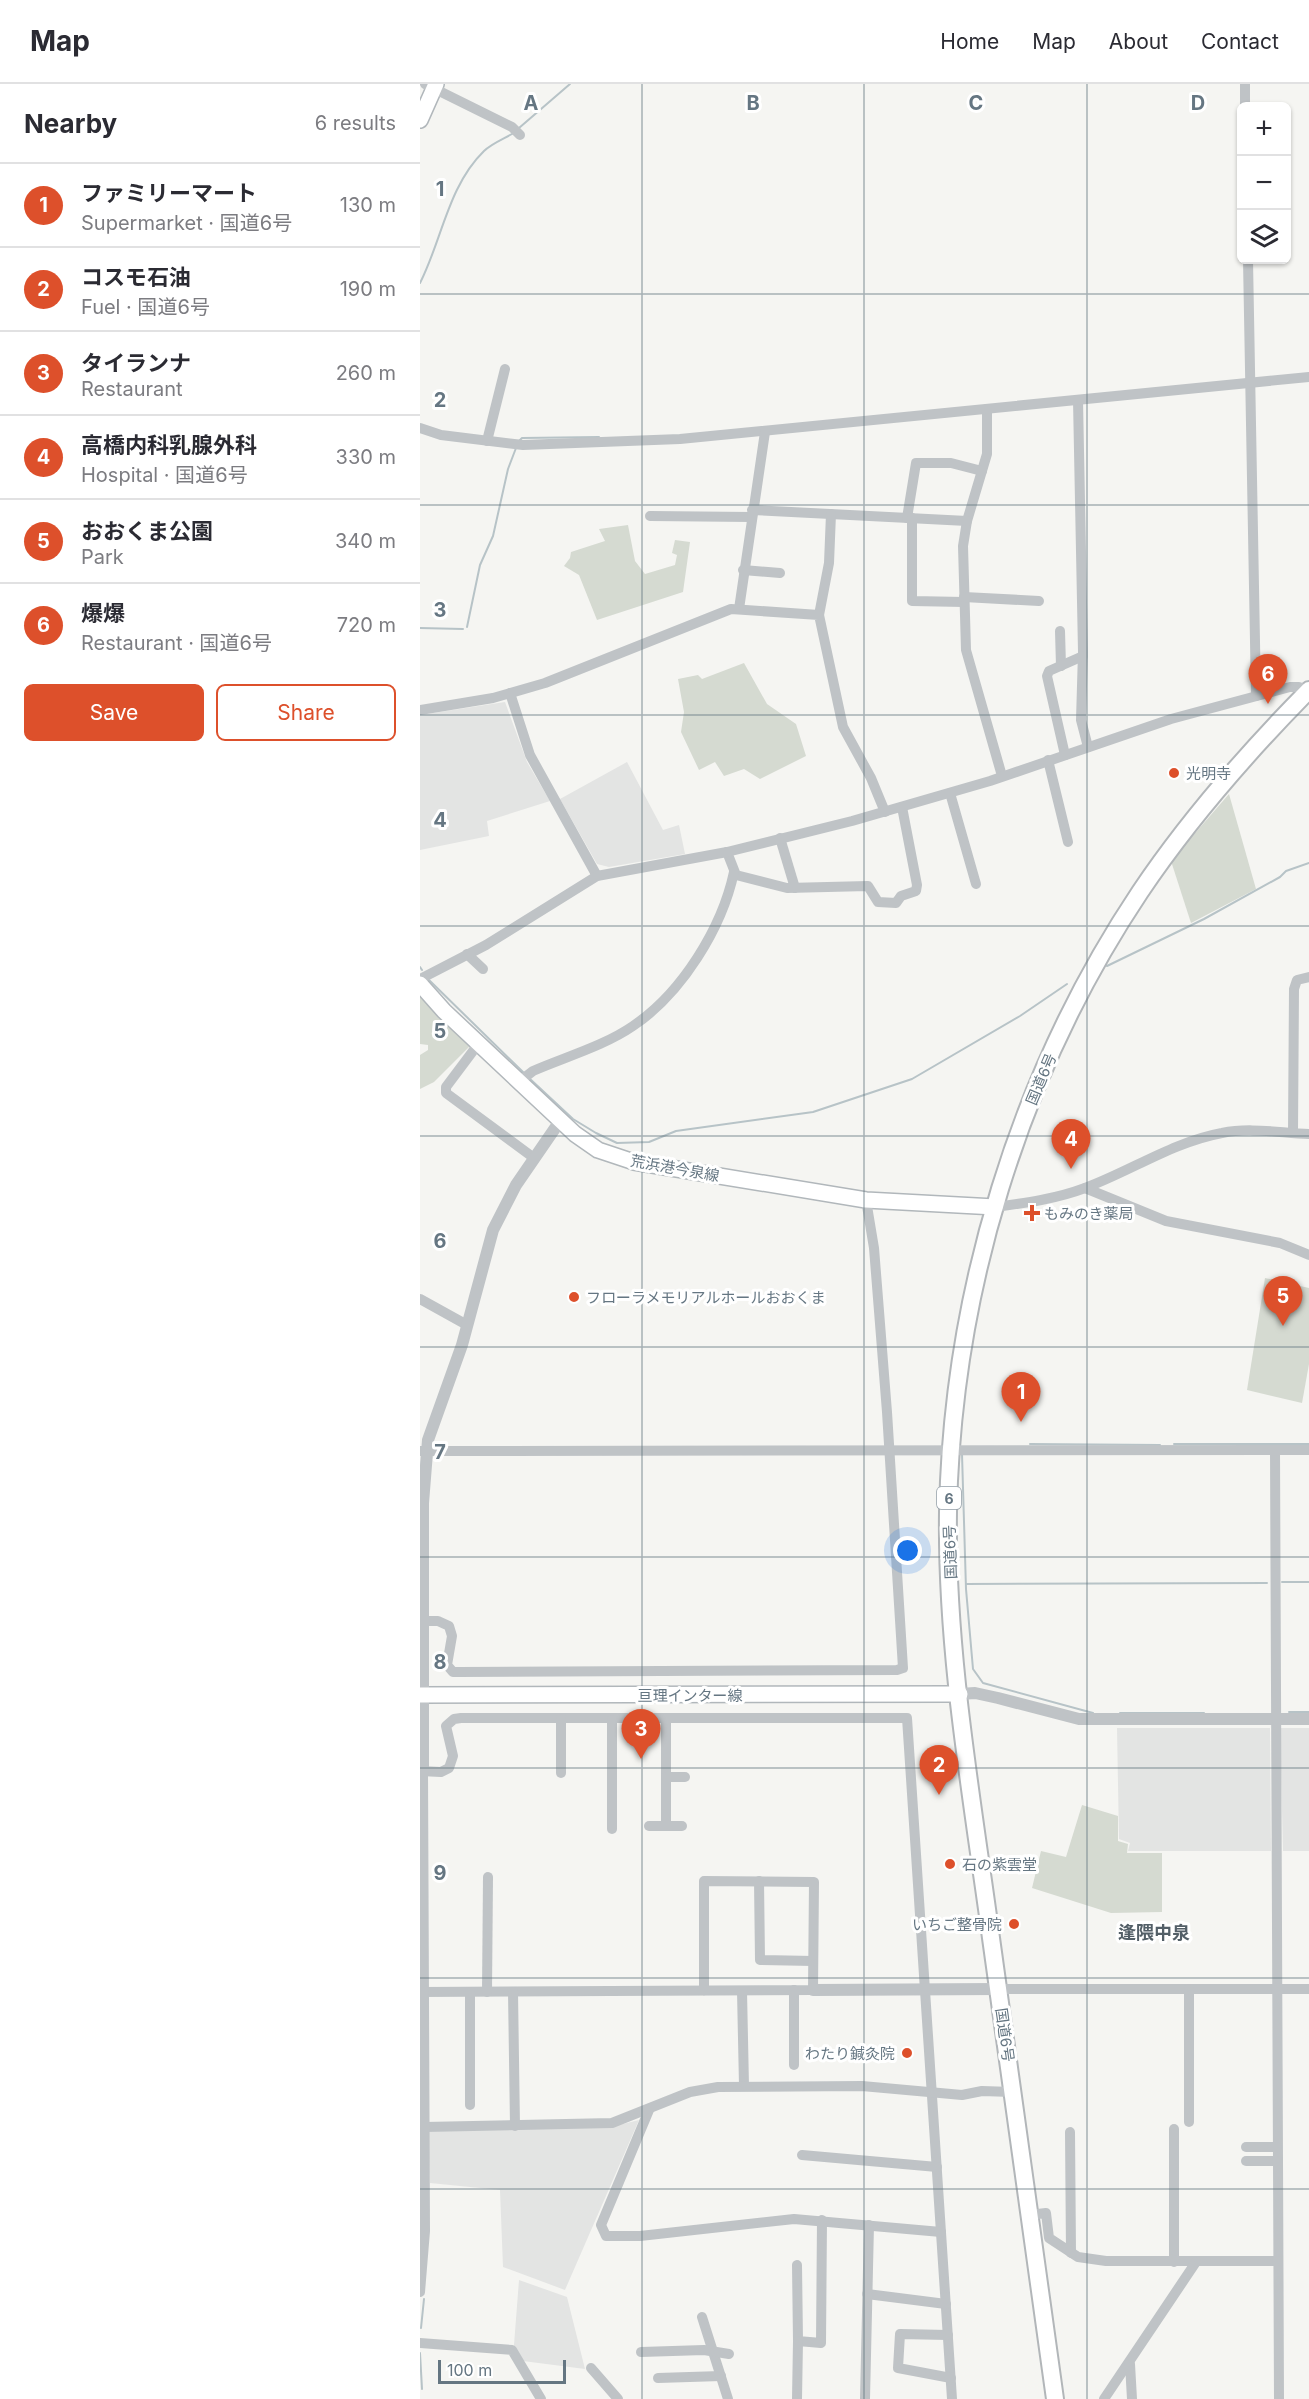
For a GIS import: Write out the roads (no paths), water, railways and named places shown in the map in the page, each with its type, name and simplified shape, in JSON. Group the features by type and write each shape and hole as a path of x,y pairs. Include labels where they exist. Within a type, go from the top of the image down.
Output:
{"highway":[{"name":"国道6号","path":"1055,2399 953,1642 948,1515 951,1449 965,1334 995,1207 1037,1086 1087,979 1137,897 1188,825 1240,762 1308,690"}],"main road":[{"path":"420,120 432,85"},
{"name":"荒浜港今泉線","path":"420,984 560,1121 598,1150 634,1162 866,1200 995,1207"},
{"name":"亘理インター線","path":"422,1695 960,1694"}],"street":[{"path":"1245,84 1245,102"},
{"path":"432,85 512,127 520,135"},
{"path":"1248,264 1256,696"},
{"path":"487,441 505,369"},
{"path":"420,428 441,435 523,445 602,442 765,432 1309,377"},
{"path":"1078,400 1083,656 1081,720 1088,747"},
{"path":"987,409 987,454 967,521 963,546 966,650 1002,776"},
{"path":"739,609 751,514 765,432"},
{"path":"982,471 951,463 916,463 909,518 912,601 964,599 1039,601"},
{"path":"650,516 831,514 967,521"},
{"path":"831,514 828,563 819,615 843,727 871,778 885,812"},
{"path":"743,570 780,573"},
{"path":"420,710 510,693 545,683 731,609 819,615"},
{"path":"1060,631 1060,666"},
{"path":"1065,754 1047,683 1049,671 1083,656"},
{"path":"420,979 486,945 597,876 727,852 885,812 950,793 1171,719 1290,687 1308,690"},
{"path":"510,693 530,755 597,876"},
{"path":"1048,760 1068,842"},
{"path":"950,793 976,884"},
{"path":"734,872 751,879 795,888 868,886 875,899 883,904 896,903 901,896 916,891 918,878 902,807"},
{"path":"780,838 795,888"},
{"path":"520,1081 533,1071 632,1027 648,1015 680,980 715,928 734,872 727,852"},
{"path":"467,954 483,969"},
{"path":"1293,1133 1294,989 1297,981 1309,977"},
{"path":"479,1043 446,1088 446,1094 534,1158"},
{"path":"420,2292 424,2127 422,1992 423,1451 467,1325 493,1230 512,1193 560,1121"},
{"path":"995,1207 1044,1199 1085,1188 1202,1138 1242,1130 1309,1134"},
{"path":"1085,1188 1166,1221 1280,1243 1309,1255"},
{"path":"422,1621 438,1621 450,1626 452,1636 447,1665 453,1672 897,1670 903,1668 874,1248 866,1200"},
{"path":"420,1299 467,1325"},
{"path":"1275,1450 1279,2399"},
{"path":"423,1451 1309,1450"},
{"path":"960,1694 987,1696 1079,1719 1309,1719"},
{"path":"422,1771 441,1772 451,1765 453,1756 446,1726 454,1719 907,1718 952,2399"},
{"path":"561,1719 561,1773"},
{"path":"666,1719 666,1826"},
{"path":"612,1720 612,1829"},
{"path":"666,1777 685,1777"},
{"path":"649,1826 682,1826"},
{"path":"487,1992 488,1877"},
{"path":"704,1991 704,1881 814,1882 813,1990"},
{"path":"759,1881 760,1960 813,1961"},
{"path":"1189,1989 1189,2122"},
{"path":"422,1992 1309,1989"},
{"path":"794,1990 794,2065"},
{"path":"742,1991 744,2086"},
{"path":"470,1992 470,2105"},
{"path":"513,1992 514,2126"},
{"path":"424,2127 612,2123 690,2092 744,2086 862,2086 962,2095 982,2091 1012,2092"},
{"path":"649,2110 601,2225 606,2236 613,2238 640,2236 794,2219 941,2232"},
{"path":"1174,2129 1174,2262"},
{"path":"1070,2132 1071,2253"},
{"path":"1246,2146 1277,2147"},
{"path":"802,2155 937,2167"},
{"path":"1246,2161 1277,2161"},
{"path":"1029,2215 1046,2213 1049,2238 1078,2258 1106,2261 1278,2261"},
{"path":"798,2341 821,2343 822,2220"},
{"path":"865,2399 869,2225"},
{"path":"1104,2399 1130,2364 1196,2262"},
{"path":"797,2265 797,2399"},
{"path":"867,2294 946,2304"},
{"path":"702,2317 728,2399"},
{"path":"948,2335 900,2334 898,2368 951,2378"},
{"path":"420,2343 512,2350 541,2399"},
{"path":"641,2352 712,2350 729,2354"},
{"path":"1130,2364 1132,2399"},
{"path":"591,2368 618,2399"},
{"path":"658,2378 721,2376"}],"waterway":[{"path":"519,128 570,84"},
{"path":"420,283 462,180 484,151 512,134"},
{"path":"519,441 522,438 599,437"},
{"path":"467,627 480,565 493,536 508,469 516,448"},
{"path":"420,628 463,629"},
{"path":"1107,966 1204,919 1280,877 1286,871 1309,863"},
{"path":"429,980 524,1073"},
{"path":"529,1078 573,1119 596,1133 617,1143 649,1142 676,1131 813,1112 912,1079 1020,1016 1067,984"},
{"path":"1030,1444 1160,1445"},
{"path":"1174,1444 1309,1444"},
{"path":"962,1454 966,1589 973,1669 983,1683 1093,1713"},
{"path":"1282,1582 1309,1582"},
{"path":"966,1584 1267,1583"},
{"path":"1289,1712 1309,1712"},
{"path":"1120,1713 1204,1713"},
{"path":"421,2328 424,2299"},
{"path":"420,2353 422,2389"}],"place":[{"name":"爆爆","path":"1268,704"},
{"name":"光明寺","path":"1174,773"},
{"name":"高橋内科乳腺外科","path":"1071,1169"},
{"name":"もみのき薬局","path":"1032,1213"},
{"name":"フローラメモリアルホールおおくま","path":"574,1297"},
{"name":"おおくま公園","path":"1283,1326"},
{"name":"ファミリーマート","path":"1021,1422"},
{"name":"タイランナ","path":"641,1759"},
{"name":"コスモ石油","path":"939,1795"},
{"name":"石の紫雲堂","path":"950,1864"},
{"name":"いちご整骨院","path":"1014,1924"},
{"name":"わたり鍼灸院","path":"907,2053"}],"district":[{"name":"逢隈中泉","path":"1154,1932"}]}
